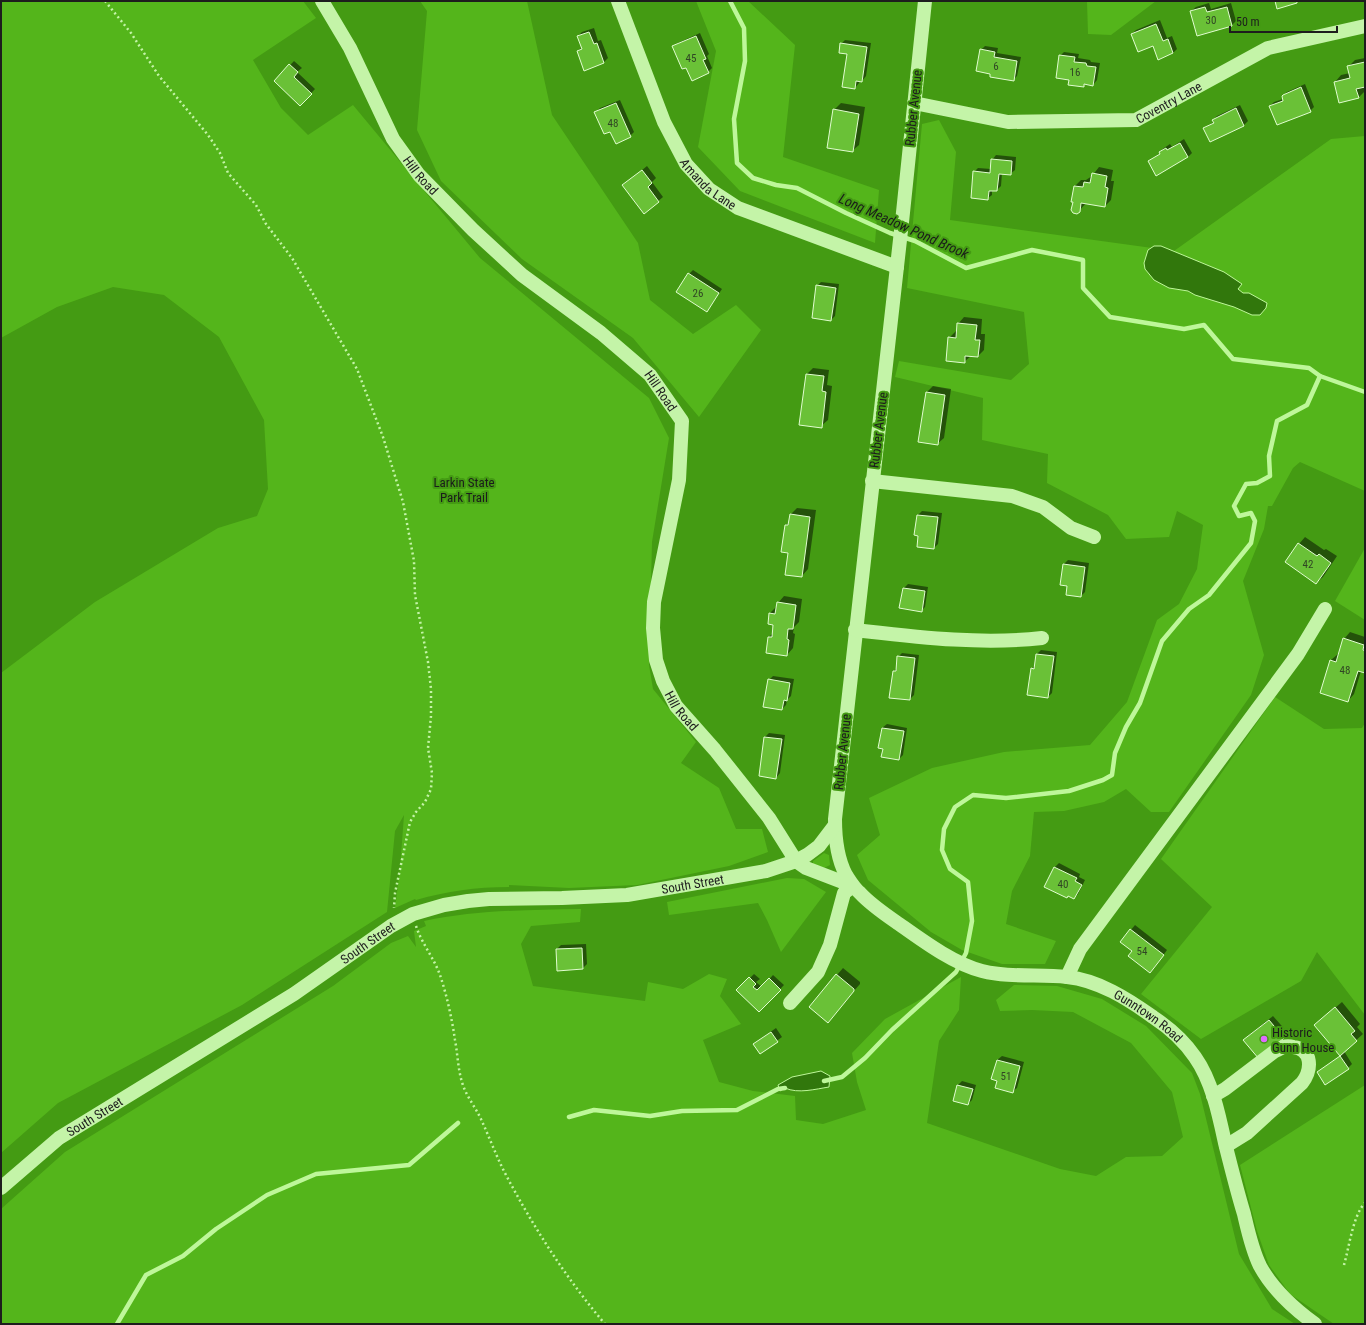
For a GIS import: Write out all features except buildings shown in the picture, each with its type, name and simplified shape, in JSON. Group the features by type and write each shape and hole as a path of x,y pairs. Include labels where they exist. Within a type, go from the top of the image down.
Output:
{"street":[{"name":"Hill Road","path":"322,1 350,48 392,139 419,174 473,230 522,275 601,334 650,375 682,421 679,480 654,602 653,628 656,660 663,681 676,706 750,793 769,818 796,861"},
{"name":"Amanda Lane","path":"618,1 664,122 686,164 708,189 738,208 897,267"},
{"name":"Rubber Avenue","path":"839,859 834,826 902,222 925,1"},
{"name":"Coventry Lane","path":"914,103 1008,122 1136,120 1268,48 1365,26"},
{"path":"872,481 1012,496 1043,507 1071,528 1094,537"},
{"path":"1067,977 1080,949 1298,654 1325,609"},
{"path":"855,630 915,637 981,641 1017,641 1042,638"},
{"name":"South Street","path":"1,1188 59,1138 294,994 396,922 413,914 444,905 468,901 627,895 766,871 796,861 819,846 834,826"},
{"name":"Gunntown Road","path":"839,859 853,886 861,894 892,919 938,950 967,966 981,971 999,974 1067,977 1088,981 1107,989 1136,1006 1169,1029 1184,1043 1195,1057 1203,1071 1213,1096 1251,1241 1260,1265 1276,1289 1293,1308 1315,1324"},
{"path":"796,861 806,868 853,886"},
{"path":"790,1003 818,972 830,945 844,893 853,886"},
{"path":"1213,1096 1225,1090 1275,1051 1284,1047 1297,1048 1307,1055 1309,1067 1306,1078 1247,1133 1226,1146"}],"path":[{"path":"105,1 131,33 159,76 208,135 220,153 228,173 256,205 266,224 292,258 357,369 383,437 403,502 414,561 415,595 428,662 431,689 431,716 428,748 432,773 431,788 425,802 410,822 394,901 396,922"},
{"path":"413,914 419,934 443,984 464,1088 480,1117 505,1174 539,1234 565,1274 605,1324"},
{"path":"1344,1265 1355,1221 1360,1208 1365,1203"}],"green space":[{"name":"Larkin State Park Trail","path":"1,1 303,1 316,18 253,60 281,108 308,135 353,105 480,258 649,398 669,438 652,542 649,665 653,689 696,742 681,763 719,788 736,829 762,829 768,852 729,866 637,885 569,888 509,885 509,887 462,890 439,894 415,899 395,908 400,869 404,815 395,831 387,912 242,1005 58,1103 1,1153 1,673 95,602 218,528 257,516 268,489 264,420 219,337 164,295 113,287 57,307 1,338"},
{"path":"420,1 527,1 552,115 638,243 650,300 693,334 736,305 761,330 699,417 633,338 522,259 441,181 417,130 427,11"},
{"path":"696,1 748,1 795,45 783,157 879,190 875,243 740,191 698,147 716,51"},
{"path":"1087,1 1156,1 1111,35 1088,34"},
{"path":"939,120 956,152 950,220 1174,251 1331,139 1365,136 1365,491 1300,462 1293,468 1272,506 1268,506 1264,529 1243,581 1264,655 1251,695 1169,812 1151,812 1126,789 1104,802 1064,811 1034,812 1030,856 1012,891 1006,924 1056,941 1045,964 1002,964 962,950 931,932 868,880 857,855 880,835 869,798 932,768 1004,752 1090,745 1127,702 1157,620 1179,604 1197,569 1203,525 1177,511 1169,537 1126,539 1108,515 1047,483 1048,454 982,440 983,398 895,377 899,361 1011,380 1029,364 1024,312 907,288 922,124"},
{"path":"1365,548 1365,620 1335,601"},
{"path":"1275,697 1324,729 1362,728 1365,723 1365,1015 1317,952 1301,981 1201,1039 1141,994 1212,907 1161,859"},
{"path":"824,853 829,855 830,865 824,868 813,864 813,861"},
{"path":"787,878 804,879 826,892 781,952 758,903 669,915 667,902"},
{"path":"581,909 580,922 531,926 521,944 533,986 645,1001 648,982 683,989 709,974 727,979 720,996 741,1024 703,1040 719,1082 753,1091 795,1096 796,1120 823,1124 866,1110 857,1082 852,1053 885,1019 961,977 959,1010 939,1041 927,1123 1060,1169 1096,1176 1126,1157 1162,1156 1183,1137 1172,1092 1131,1043 1073,1012 1032,1010 1000,1011 996,1000 1014,985 1057,986 1102,999 1146,1026 1192,1073 1200,1094 1239,1254 1272,1309 1295,1324 1,1324 1,1209 65,1152 333,986 391,943 408,936 416,947 414,931 426,926 424,921 444,917 522,910"},
{"path":"1365,1085 1365,1324 1334,1324 1290,1294 1269,1265 1257,1231 1240,1165"}],"shaded area":[{"path":"1154,246 1161,246 1224,272 1242,284 1238,289 1243,293 1249,293 1267,303 1266,308 1260,315 1252,315 1234,307 1195,295 1188,291 1169,288 1154,280 1145,269 1144,263 1148,250"},
{"path":"821,1071 830,1076 829,1087 801,1091 785,1088 780,1091 778,1085 792,1077"}],"waterway":[{"name":"Long Meadow Pond Brook","path":"730,1 744,28 745,61 734,119 737,163 753,178 776,185 797,188 890,233 915,241 966,268 1032,250 1083,260 1083,288 1110,317 1184,329 1204,325 1233,359 1309,368 1320,376 1365,392"},
{"path":"824,1081 842,1077 865,1058 892,1030 956,972 966,953 972,921 968,882 950,869 942,850 944,829 955,807 973,795 1006,798 1069,791 1103,780 1112,775 1115,753 1126,727 1140,703 1162,641 1189,609 1209,595 1251,543 1255,521 1251,513 1239,516 1234,506 1246,484 1257,483 1270,476 1269,456 1277,421 1307,405 1320,376"},
{"path":"569,1117 594,1110 650,1116 682,1111 737,1110 778,1089 785,1088"},
{"path":"117,1324 146,1275 183,1256 216,1229 267,1195 316,1174 409,1165 458,1123"}],"place":[{"name":"Historic Gunn House","path":"1264,1039"}]}
